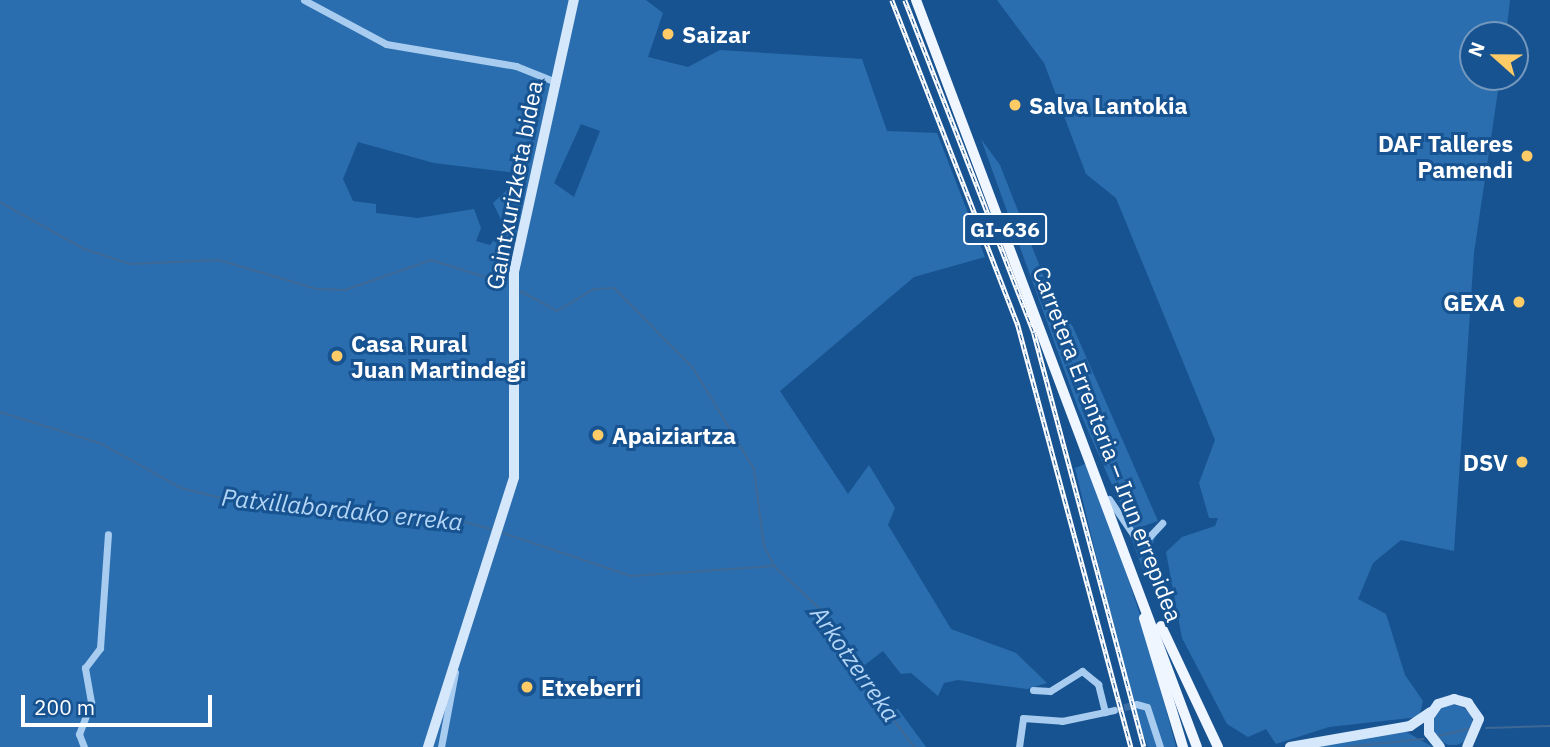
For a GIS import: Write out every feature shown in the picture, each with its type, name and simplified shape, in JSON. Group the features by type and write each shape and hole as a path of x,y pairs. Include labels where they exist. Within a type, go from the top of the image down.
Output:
{"main road":[{"name":"Gaintxurizketa bidea","path":"431,747 432,733 516,464 514,272 574,0"},
{"name":"Carretera Errenteria – Irun errepidea","path":"916,0 1109,499 1197,746"},
{"path":"1129,555 1183,747"},
{"path":"1136,575 1218,747"},
{"name":"Gaintxurizketa bidea","path":"431,747 454,664"},
{"path":"1290,747 1404,727 1449,699 1472,706 1480,729 1467,747"},
{"path":"1431,712 1432,738"},
{"path":"1404,727 1432,738 1440,747"}],"street":[{"path":"304,0 386,44 516,66 556,82"},
{"path":"1109,499 1133,534 1150,536 1162,523"},
{"path":"83,747 79,734 91,702 85,668 100,648 108,534"},
{"path":"441,747 454,664"},
{"path":"1033,690 1050,691 1082,671 1098,684 1105,712"},
{"path":"1136,704 1147,707 1160,747"},
{"path":"1019,747 1023,718 1062,721 1114,710"}],"shaded area":[{"path":"0,0 646,0 663,13 648,57 688,67 720,50 862,59 887,131 937,133 985,257 914,277 780,391 848,494 869,465 895,508 888,525 951,629 1016,653 1047,683 1027,689 958,680 944,683 938,696 911,673 901,674 883,651 858,670 861,684 886,711 898,709 926,747 0,747","holes":["581,124 600,131 574,197 554,183","358,142 434,163 525,174 493,203 504,226 490,245 476,241 481,228 474,209 418,218 376,213 376,204 353,201 343,179"]},
{"path":"997,0 1510,0 1508,21 1459,21 1459,91 1498,91 1474,253 1454,551 1401,540 1373,563 1358,599 1386,614 1405,675 1423,701 1419,717 1329,727 1276,744 1266,729 1248,737 1227,724 1182,638 1166,552 1182,537 1215,526 1218,518 1209,518 1199,483 1215,440 1116,198 1086,174 1044,63"},
{"path":"981,139 1000,165 1051,295 1073,327 1158,521 1132,530 1078,408"},
{"path":"1090,462 1144,627 1176,747 1148,747 1133,710 1075,468"},
{"path":"1130,535 1156,535 1143,570"},
{"path":"1453,705 1461,706 1467,711 1472,717 1472,733 1467,739 1461,744 1453,745 1445,744 1439,739 1434,733 1433,725 1434,717 1439,711 1445,706"},
{"path":"1403,730 1433,747 1314,747"}],"waterway":[{"name":"Arkotzerreka","path":"0,202 84,249 130,264 219,260 317,289 345,290 431,260 501,282"},
{"name":"Arkotzerreka","path":"520,291 557,311 594,289 614,288 693,368 754,469 764,546 774,566 818,607 840,649 914,747"},
{"name":"Patxillabordako erreka","path":"0,412 102,444 181,488 241,503 445,517 491,529"},
{"name":"Patxillabordako erreka","path":"503,533 631,576 773,566"},
{"path":"1486,728 1550,726"},
{"path":"1438,736 1469,729"},
{"path":"1346,747 1424,739"}],"tunnel":[{"path":"1114,710 1136,704"}],"railway":[{"path":"892,0 1018,325 1131,747"},
{"path":"905,0 1034,333 1144,747"}],"place":[{"name":"Saizar","path":"668,34"},
{"name":"Salva Lantokia","path":"1015,105"},
{"name":"DAF Talleres Pamendi","path":"1527,156"},
{"name":"GEXA","path":"1519,302"},
{"name":"Casa Rural Juan Martindegi","path":"337,356"},
{"name":"Apaiziartza","path":"598,435"},
{"name":"DSV","path":"1522,462"},
{"name":"Etxeberri","path":"527,687"}]}
